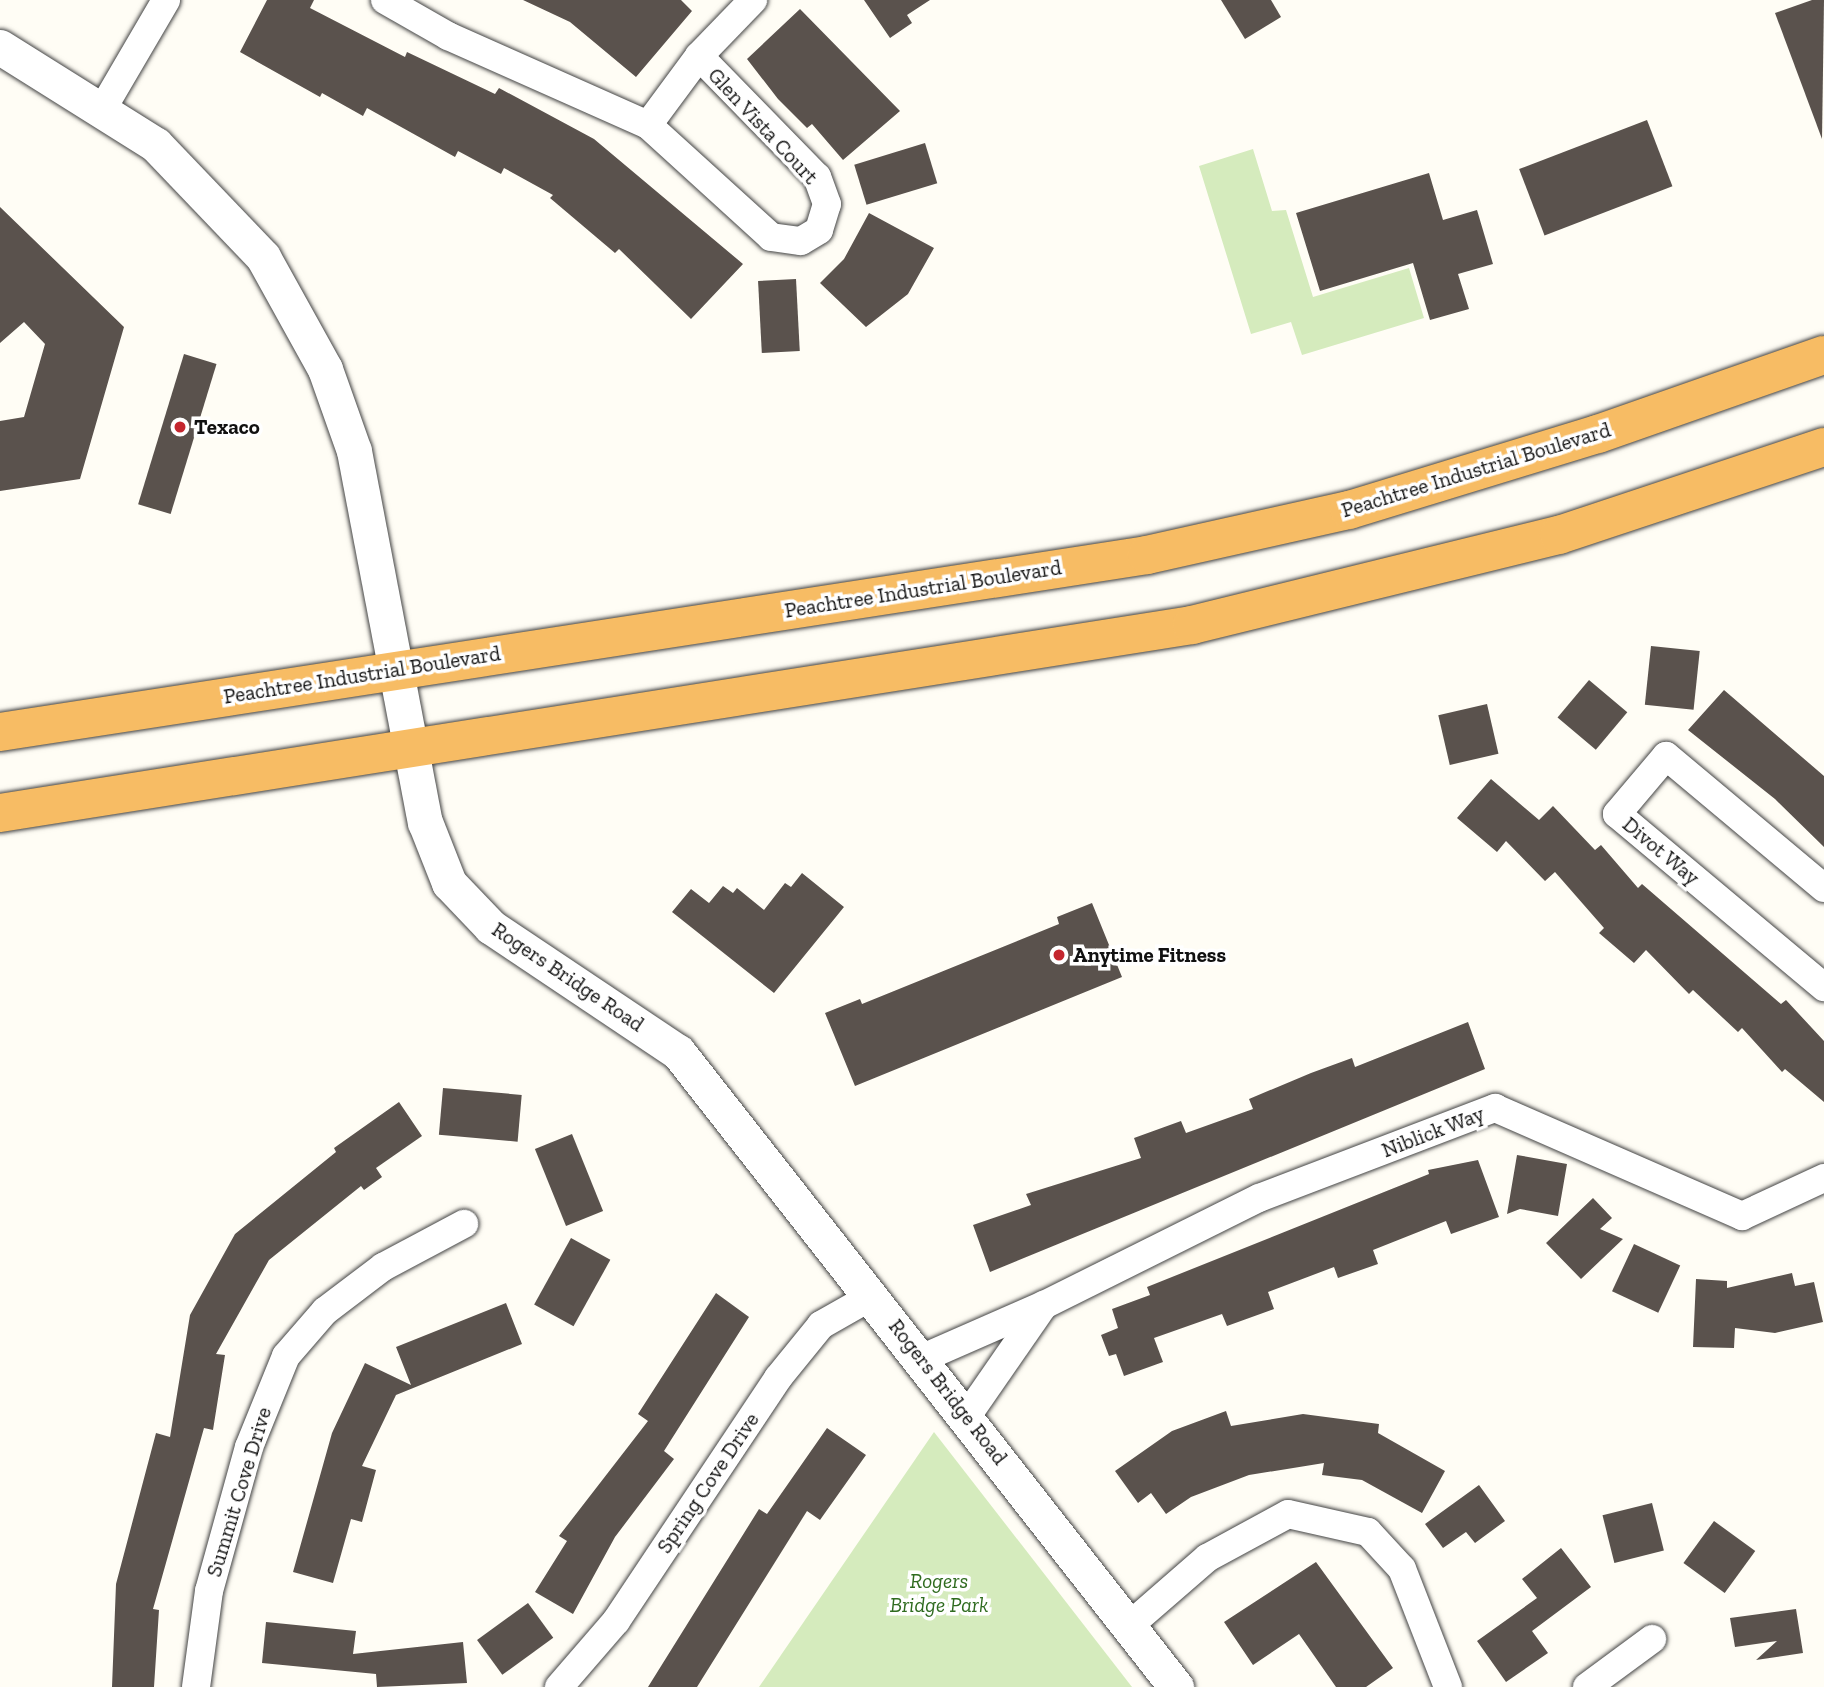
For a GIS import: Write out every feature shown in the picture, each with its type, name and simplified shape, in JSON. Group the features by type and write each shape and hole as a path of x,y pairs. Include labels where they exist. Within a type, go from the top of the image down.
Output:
{"highway":[{"name":"Peachtree Industrial Boulevard","path":"0,732 1147,555 1349,510 1598,434 1824,355"},
{"path":"0,813 953,666 1273,609 1559,535 1824,447"}],"street":[{"path":"103,108 166,0"},
{"name":"Glen Vista Court","path":"385,0 448,36 649,125 771,237 801,241 819,230 827,204 817,177 699,56"},
{"name":"Glen Vista Court","path":"649,125 699,56 753,0"},
{"name":"Rogers Bridge Road","path":"0,47 103,108 156,145 263,257 326,369 354,452 425,822 449,883 491,927 678,1052 807,1222 923,1358 1176,1687"},
{"name":"Divot Way","path":"1824,888 1666,756 1617,814 1824,987"},
{"name":"Niblick Way","path":"923,1358 1044,1305 1259,1198 1495,1108 1742,1216 1824,1178"},
{"name":"Summit Cove Drive","path":"196,1687 212,1578 249,1447 286,1356 325,1311 383,1267 464,1224"},
{"name":"Spring Cove Drive","path":"559,1687 617,1621 778,1378 821,1325 872,1296"},
{"name":"Niblick Way","path":"967,1416 1044,1305"},
{"path":"1130,1625 1207,1558 1288,1514 1368,1532 1402,1569 1448,1687"},
{"path":"1587,1687 1652,1639"}],"green space":[{"path":"1253,149 1272,211 1286,210 1313,297 1409,268 1424,318 1302,355 1291,322 1251,334 1199,166"},
{"name":"Rogers Bridge Park","path":"934,1432 1132,1687 759,1687"}],"building":[{"path":"267,0 314,0 310,8 405,57 407,52 495,94 499,88 594,139 743,264 691,319 619,249 615,253 550,198 553,195 504,168 501,174 458,151 455,157 367,108 363,116 322,93 320,97 240,52"},
{"path":"523,0 681,0 692,11 636,77 570,22"},
{"path":"864,0 930,0 907,15 912,23 890,38"},
{"path":"1221,0 1271,0 1281,17 1245,39"},
{"path":"1812,0 1824,0 1822,139 1775,13"},
{"path":"800,9 900,111 843,160 812,124 807,128 778,99 747,59"},
{"path":"1647,120 1672,186 1545,235 1519,169"},
{"path":"925,143 937,183 867,205 854,165"},
{"path":"1429,173 1443,220 1477,210 1493,264 1458,274 1469,309 1430,320 1413,263 1320,291 1296,213"},
{"path":"0,207 124,327 80,479 0,491 0,421 24,417 45,344 24,322 0,343"},
{"path":"869,213 934,248 908,294 866,327 820,283 844,259"},
{"path":"796,279 800,351 762,353 758,281"},
{"name":"Texaco","path":"184,354 217,364 171,514 138,504"},
{"path":"1651,646 1700,651 1694,710 1645,705"},
{"path":"1589,680 1627,712 1596,750 1558,718"},
{"path":"1724,690 1824,776 1824,847 1775,799 1688,730"},
{"path":"1487,704 1498,754 1450,765 1438,715"},
{"path":"1491,779 1539,820 1553,806 1595,850 1601,845 1638,888 1642,884 1781,1004 1786,1000 1824,1041 1824,1102 1785,1069 1782,1072 1742,1028 1738,1032 1693,990 1689,994 1646,950 1634,963 1599,933 1604,928 1555,872 1545,881 1506,841 1497,852 1457,818"},
{"path":"802,873 844,907 774,993 672,912 691,889 709,903 723,886 733,893 737,888 764,910 785,883 791,887"},
{"path":"1092,903 1122,977 855,1086 825,1013 860,999 862,1004 1059,924 1057,917"},
{"path":"1468,1022 1485,1069 990,1272 973,1225 1031,1205 1026,1194 1141,1158 1134,1138 1181,1121 1186,1133 1253,1109 1249,1099 1311,1073 1352,1058 1355,1067"},
{"path":"443,1088 522,1095 518,1142 439,1135"},
{"path":"399,1102 422,1136 376,1168 382,1177 364,1190 361,1186 269,1260 216,1354 225,1355 213,1430 204,1428 153,1609 159,1610 154,1687 112,1687 116,1584 156,1433 170,1437 190,1315 235,1234 336,1152 334,1148"},
{"path":"572,1134 603,1211 566,1226 535,1149"},
{"path":"1517,1155 1567,1164 1558,1216 1520,1209 1507,1214"},
{"path":"1478,1160 1499,1217 1451,1234 1446,1221 1373,1250 1378,1264 1338,1278 1334,1267 1268,1292 1274,1309 1227,1326 1222,1314 1154,1338 1163,1362 1124,1376 1116,1354 1109,1356 1101,1335 1118,1328 1112,1309 1150,1295 1147,1287 1429,1174 1428,1170"},
{"path":"1593,1198 1612,1218 1600,1229 1623,1239 1581,1279 1546,1243"},
{"path":"571,1238 610,1260 574,1326 534,1304"},
{"path":"1634,1244 1680,1266 1658,1313 1612,1291"},
{"path":"1792,1273 1795,1286 1814,1282 1823,1322 1775,1333 1735,1328 1734,1348 1693,1347 1696,1279 1727,1281 1727,1288"},
{"path":"716,1293 749,1317 664,1451 674,1459 615,1537 573,1614 535,1592 567,1541 559,1536 648,1421 638,1414"},
{"path":"506,1303 522,1344 396,1395 362,1466 376,1470 362,1522 351,1519 333,1583 293,1572 332,1433 365,1363 411,1385 396,1347"},
{"path":"1226,1411 1231,1426 1303,1414 1379,1424 1378,1433 1445,1471 1422,1513 1362,1480 1322,1475 1324,1463 1249,1475 1191,1497 1166,1514 1151,1493 1138,1503 1115,1471 1172,1431"},
{"path":"827,1428 866,1455 820,1520 807,1511 697,1687 648,1687 759,1509 767,1514"},
{"path":"1479,1485 1505,1521 1475,1543 1466,1532 1443,1548 1425,1524"},
{"path":"1652,1503 1664,1551 1614,1563 1603,1515"},
{"path":"1714,1521 1755,1551 1725,1593 1683,1563"},
{"path":"1561,1548 1591,1587 1532,1631 1548,1653 1506,1682 1477,1641 1537,1598 1522,1579"},
{"path":"1316,1562 1393,1668 1366,1687 1336,1687 1299,1634 1253,1665 1224,1622"},
{"path":"528,1603 553,1638 502,1675 477,1640"},
{"path":"1796,1609 1803,1653 1756,1660 1777,1641 1735,1647 1730,1618"},
{"path":"266,1622 356,1631 353,1654 463,1642 467,1683 377,1687 376,1674 262,1663"}],"place":[{"name":"Texaco","path":"180,427"},
{"name":"Anytime Fitness","path":"1059,955"}]}
